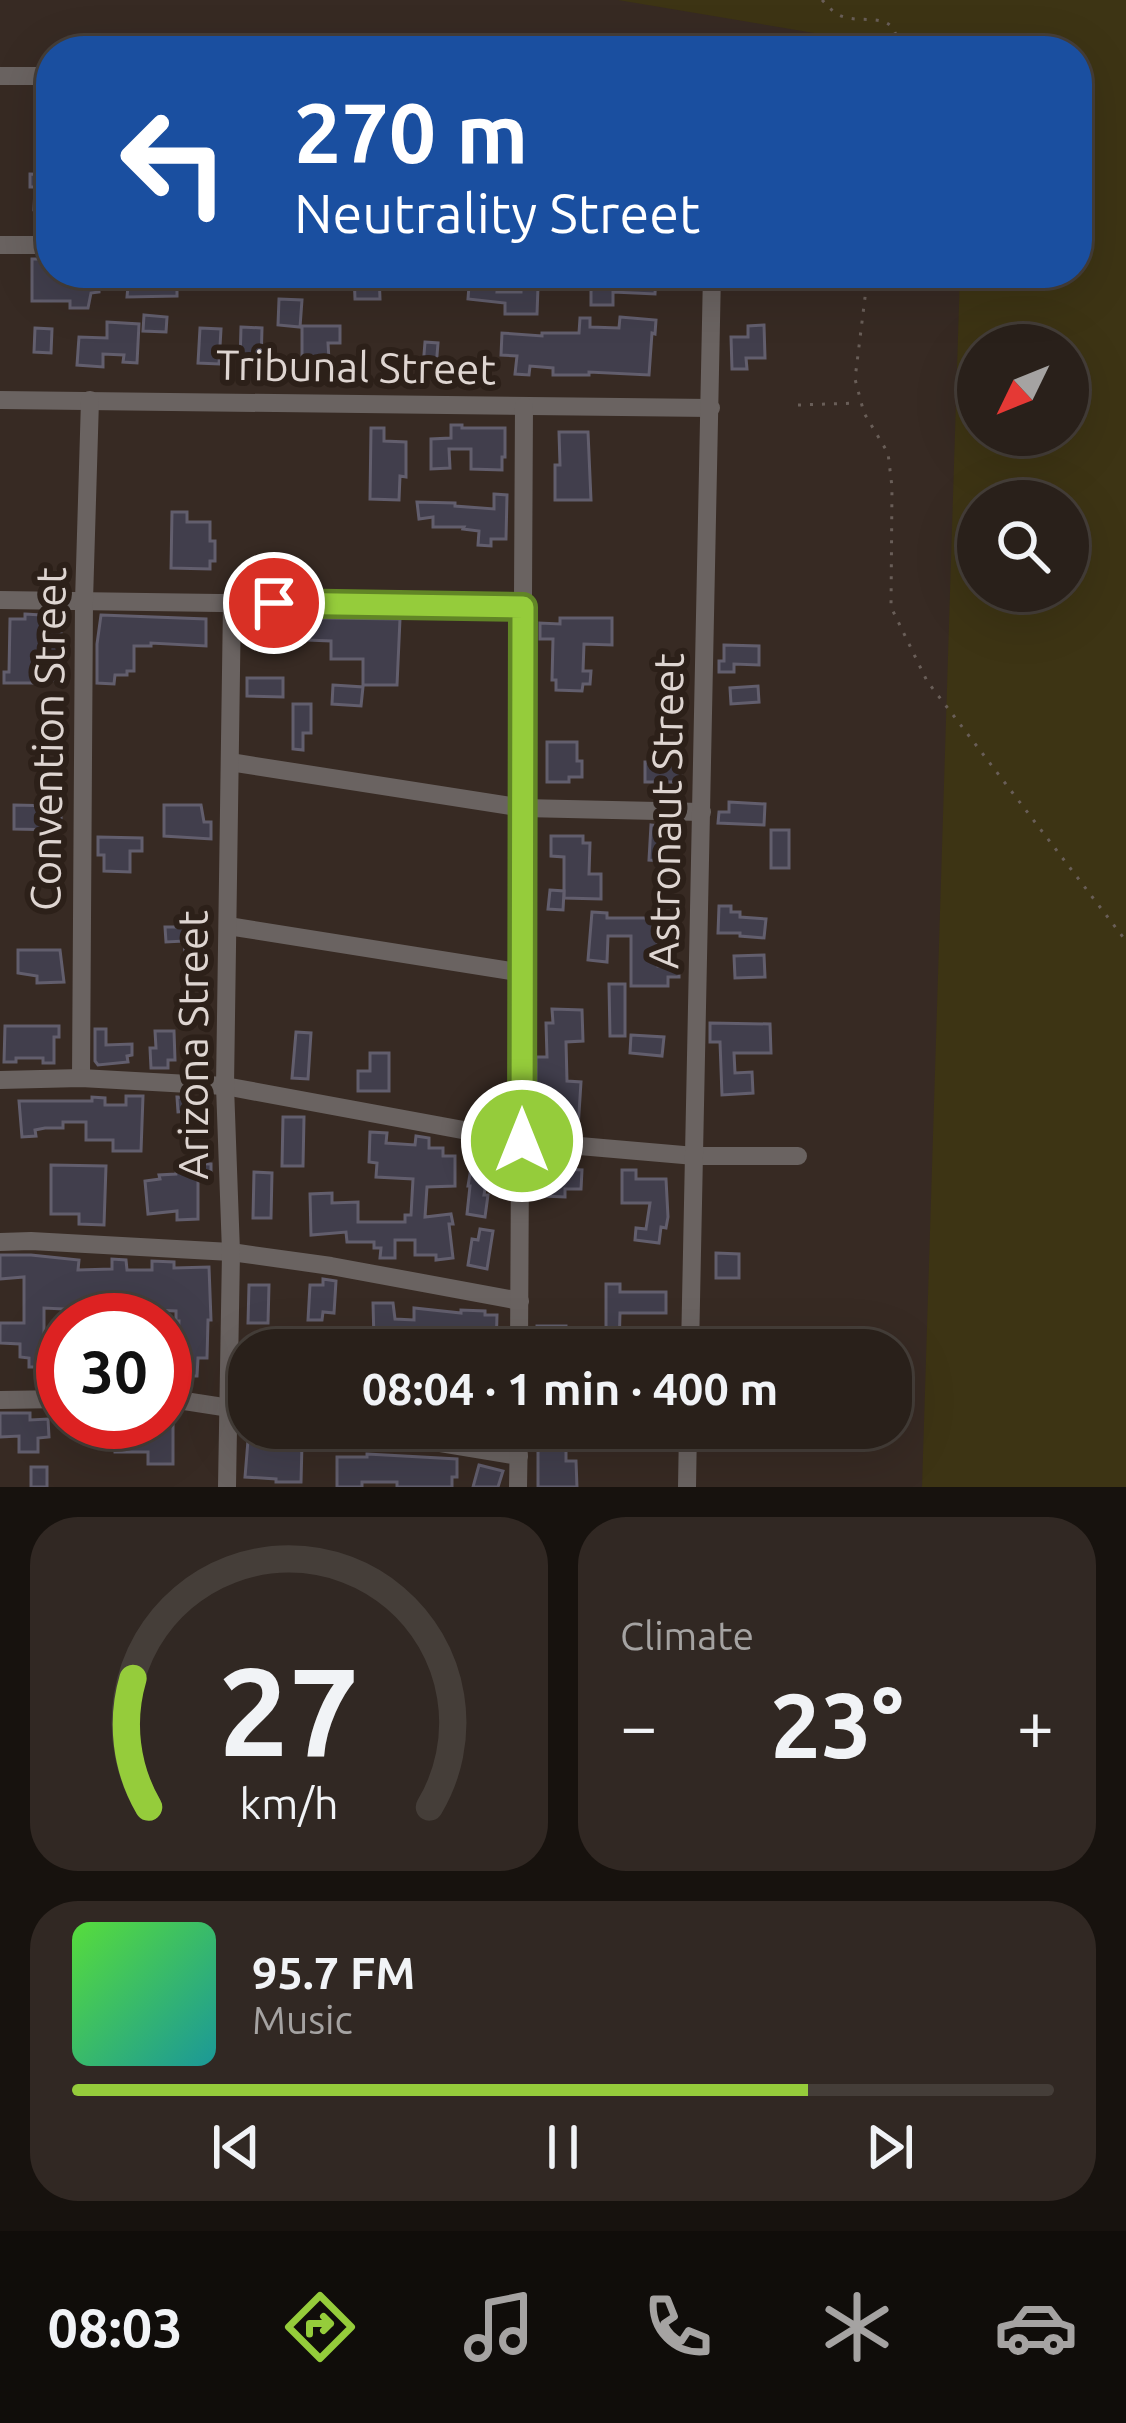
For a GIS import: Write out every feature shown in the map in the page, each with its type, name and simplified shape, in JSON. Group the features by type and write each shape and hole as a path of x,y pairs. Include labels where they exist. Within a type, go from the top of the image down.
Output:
{"street":[{"path":"0,76 36,76"},
{"path":"0,245 36,245"},
{"name":"Astronaut Street","path":"691,1329 712,288"},
{"name":"Tribunal Street","path":"0,400 711,407"},
{"name":"Convention Street","path":"81,1078 90,400"},
{"path":"520,1329 524,406"},
{"path":"0,600 523,607"},
{"name":"Arizona Street","path":"230,1329 225,1086 232,603"},
{"path":"230,762 523,808 702,812"},
{"path":"228,926 524,973"},
{"path":"0,1080 81,1078 225,1086 522,1141 695,1156 798,1156"},
{"path":"0,1242 231,1252 520,1301"},
{"path":"0,1400 36,1399"},
{"path":"192,1402 228,1408"},
{"name":"Arizona Street","path":"227,1487 228,1408"},
{"path":"477,1449 519,1456"},
{"path":"518,1487 519,1449"},
{"path":"687,1487 688,1449"}],"path":[{"path":"822,0 841,17 876,19 892,26 897,36"},
{"path":"866,288 855,379 860,403 888,453 891,607 927,681 1126,940"},
{"path":"798,405 860,403"}],"sand":[{"path":"618,0 1126,0 1126,1487 922,1487 957,369 957,456 1089,456 1089,324 958,324 960,288 1092,288 1092,36 832,36"}],"building":[{"path":"30,174 36,174 36,210 35,187 30,187"},
{"path":"32,259 36,259 36,288 99,288 91,293 88,308 70,308 70,301 32,301"},
{"path":"128,288 177,288 177,296 127,297"},
{"path":"355,288 380,288 380,299 355,299"},
{"path":"469,288 521,292 521,288 538,288 537,314 505,314 505,303 468,299"},
{"path":"591,288 655,288 655,294 613,292 613,305 591,305"},
{"path":"279,299 302,300 300,327 278,325"},
{"path":"144,315 167,317 166,332 143,331"},
{"path":"620,317 656,320 649,375 553,375 553,368 530,366 529,375 515,374 517,356 501,355 502,333 579,333 580,318 590,318 590,327 619,328"},
{"path":"107,322 139,324 137,363 123,362 124,355 103,354 103,367 77,365 79,337 107,338"},
{"path":"764,325 765,358 746,358 747,369 732,369 731,337 748,337 748,326"},
{"path":"302,326 340,326 340,343 328,343 329,360 302,360"},
{"path":"241,327 262,328 261,364 240,363"},
{"path":"35,328 52,329 51,353 34,352"},
{"path":"200,328 221,329 219,364 198,363"},
{"path":"425,342 438,343 436,368 423,367"},
{"path":"451,425 505,428 502,470 471,469 471,449 449,449 450,468 431,469 431,439 451,438"},
{"path":"371,428 384,428 384,441 406,442 406,477 400,476 399,500 370,499"},
{"path":"559,432 588,432 591,500 555,500"},
{"path":"494,494 507,495 506,539 491,539 491,546 478,545 479,531 433,527 433,517 419,519 417,502 494,509"},
{"path":"172,512 187,512 187,522 210,522 215,561 210,561 210,569 171,568"},
{"path":"25,614 57,616 61,680 4,683 4,672 9,672 10,619 25,619"},
{"path":"101,615 206,619 206,646 134,646 134,671 115,675 114,684 97,683"},
{"path":"252,617 400,619 397,685 363,685 363,659 331,659 331,641 282,639 282,647 268,648 267,630 252,630"},
{"path":"560,618 612,618 612,645 584,644 583,671 591,671 590,684 583,684 582,691 556,690 556,680 552,680 553,639 540,639 540,623 560,624"},
{"path":"724,645 759,646 759,665 734,664 734,672 719,672"},
{"path":"247,678 283,678 283,697 247,696"},
{"path":"333,685 363,687 361,706 332,704"},
{"path":"758,686 759,702 731,704 730,688"},
{"path":"293,704 311,704 311,733 303,733 303,750 293,749"},
{"path":"547,742 577,742 582,777 547,782"},
{"path":"653,750 680,750 681,782 645,782 645,762 654,762"},
{"path":"729,802 765,804 764,825 718,823 719,812 729,812"},
{"path":"14,805 55,806 61,830 14,829"},
{"path":"164,805 201,805 204,822 211,822 211,839 164,836"},
{"path":"651,825 662,826 662,832 681,833 679,862 649,860"},
{"path":"771,830 789,830 789,868 771,868"},
{"path":"551,836 583,836 583,843 590,843 589,874 601,874 601,899 564,898 564,857 551,856"},
{"path":"98,837 142,838 142,851 130,851 130,872 104,871"},
{"path":"550,890 564,891 563,910 548,909"},
{"path":"719,906 731,906 731,912 740,912 740,917 766,919 764,938 718,933"},
{"path":"592,912 607,913 607,918 676,918 677,934 658,934 658,966 679,966 679,977 668,977 668,986 631,986 631,936 608,936 607,962 588,960"},
{"path":"204,921 204,936 198,936 199,954 185,954 184,941 166,942 165,927"},
{"path":"18,950 60,950 64,982 37,983 37,976 18,973"},
{"path":"764,955 765,977 735,978 734,956"},
{"path":"609,984 625,984 625,1036 610,1036"},
{"path":"552,1009 582,1010 583,1041 566,1042 567,1081 581,1082 578,1129 564,1128 565,1113 536,1113 536,1057 547,1057 546,1023 553,1023"},
{"path":"710,1023 770,1024 771,1053 734,1053 735,1073 752,1072 753,1093 722,1095 720,1042 710,1042"},
{"path":"5,1026 59,1026 54,1063 43,1063 43,1058 4,1062"},
{"path":"95,1029 106,1029 106,1045 132,1044 128,1062 98,1065"},
{"path":"155,1031 174,1031 175,1060 168,1060 168,1068 151,1068"},
{"path":"296,1032 311,1033 308,1079 292,1078"},
{"path":"631,1035 664,1037 662,1056 630,1053"},
{"path":"370,1053 389,1053 389,1091 358,1091 358,1071 370,1071"},
{"path":"126,1096 143,1096 141,1151 113,1151 113,1140 86,1140 86,1122 63,1122 63,1128 35,1130 36,1136 22,1137 19,1101 92,1101 92,1097 105,1098 105,1105 126,1105"},
{"path":"177,1097 207,1099 208,1135 191,1135 190,1111 178,1112"},
{"path":"283,1117 304,1117 303,1166 282,1166"},
{"path":"370,1132 387,1133 386,1143 415,1145 416,1136 429,1138 429,1148 443,1148 443,1156 455,1156 455,1186 427,1187 425,1217 451,1214 453,1258 415,1255 415,1240 395,1240 395,1258 380,1258 381,1248 374,1248 374,1242 347,1242 346,1232 311,1235 310,1194 332,1193 332,1203 358,1202 358,1222 405,1222 405,1215 411,1215 413,1179 376,1177 377,1163 369,1162"},
{"path":"474,1150 491,1153 485,1217 467,1214"},
{"path":"177,1163 211,1164 211,1178 198,1177 198,1219 177,1220 177,1211 148,1214 145,1181 176,1174"},
{"path":"51,1165 106,1166 104,1225 79,1224 79,1214 51,1214"},
{"path":"544,1168 582,1170 581,1189 565,1189 565,1197 543,1196"},
{"path":"622,1170 636,1170 636,1179 666,1179 668,1217 659,1243 635,1240 636,1228 646,1229 650,1203 622,1203"},
{"path":"254,1172 272,1173 271,1218 253,1218"},
{"path":"480,1229 493,1231 487,1269 468,1265 472,1239 478,1240"},
{"path":"716,1253 739,1254 739,1278 716,1278"},
{"path":"0,1255 79,1260 78,1270 112,1269 112,1259 126,1260 127,1270 152,1270 152,1261 174,1262 174,1268 209,1267 207,1358 198,1358 197,1376 192,1376 192,1293 36,1293 36,1367 29,1367 29,1358 20,1357 20,1344 0,1343 0,1323 24,1323 24,1277 0,1279"},
{"path":"323,1279 336,1281 334,1313 323,1312 322,1320 308,1320 310,1285 323,1285"},
{"path":"606,1284 620,1284 620,1292 666,1292 666,1313 620,1313 620,1329 606,1329"},
{"path":"249,1285 269,1285 268,1323 248,1323"},
{"path":"373,1303 393,1303 395,1319 414,1320 414,1308 497,1315 497,1329 374,1329"},
{"path":"0,1413 30,1413 30,1420 36,1420 38,1452 19,1452 19,1436 0,1437"},
{"path":"173,1449 173,1464 148,1464 148,1452 115,1452"},
{"path":"247,1449 302,1449 301,1482 245,1477"},
{"path":"538,1449 566,1449 566,1461 576,1461 577,1487 538,1487"},
{"path":"337,1457 457,1459 457,1477 452,1477 452,1487 362,1482 362,1487 337,1487"},
{"path":"479,1465 503,1471 498,1487 473,1487"},
{"path":"31,1467 47,1467 47,1487 31,1487"}],"route":[{"path":"274,603 523,607 522,1141"}]}
